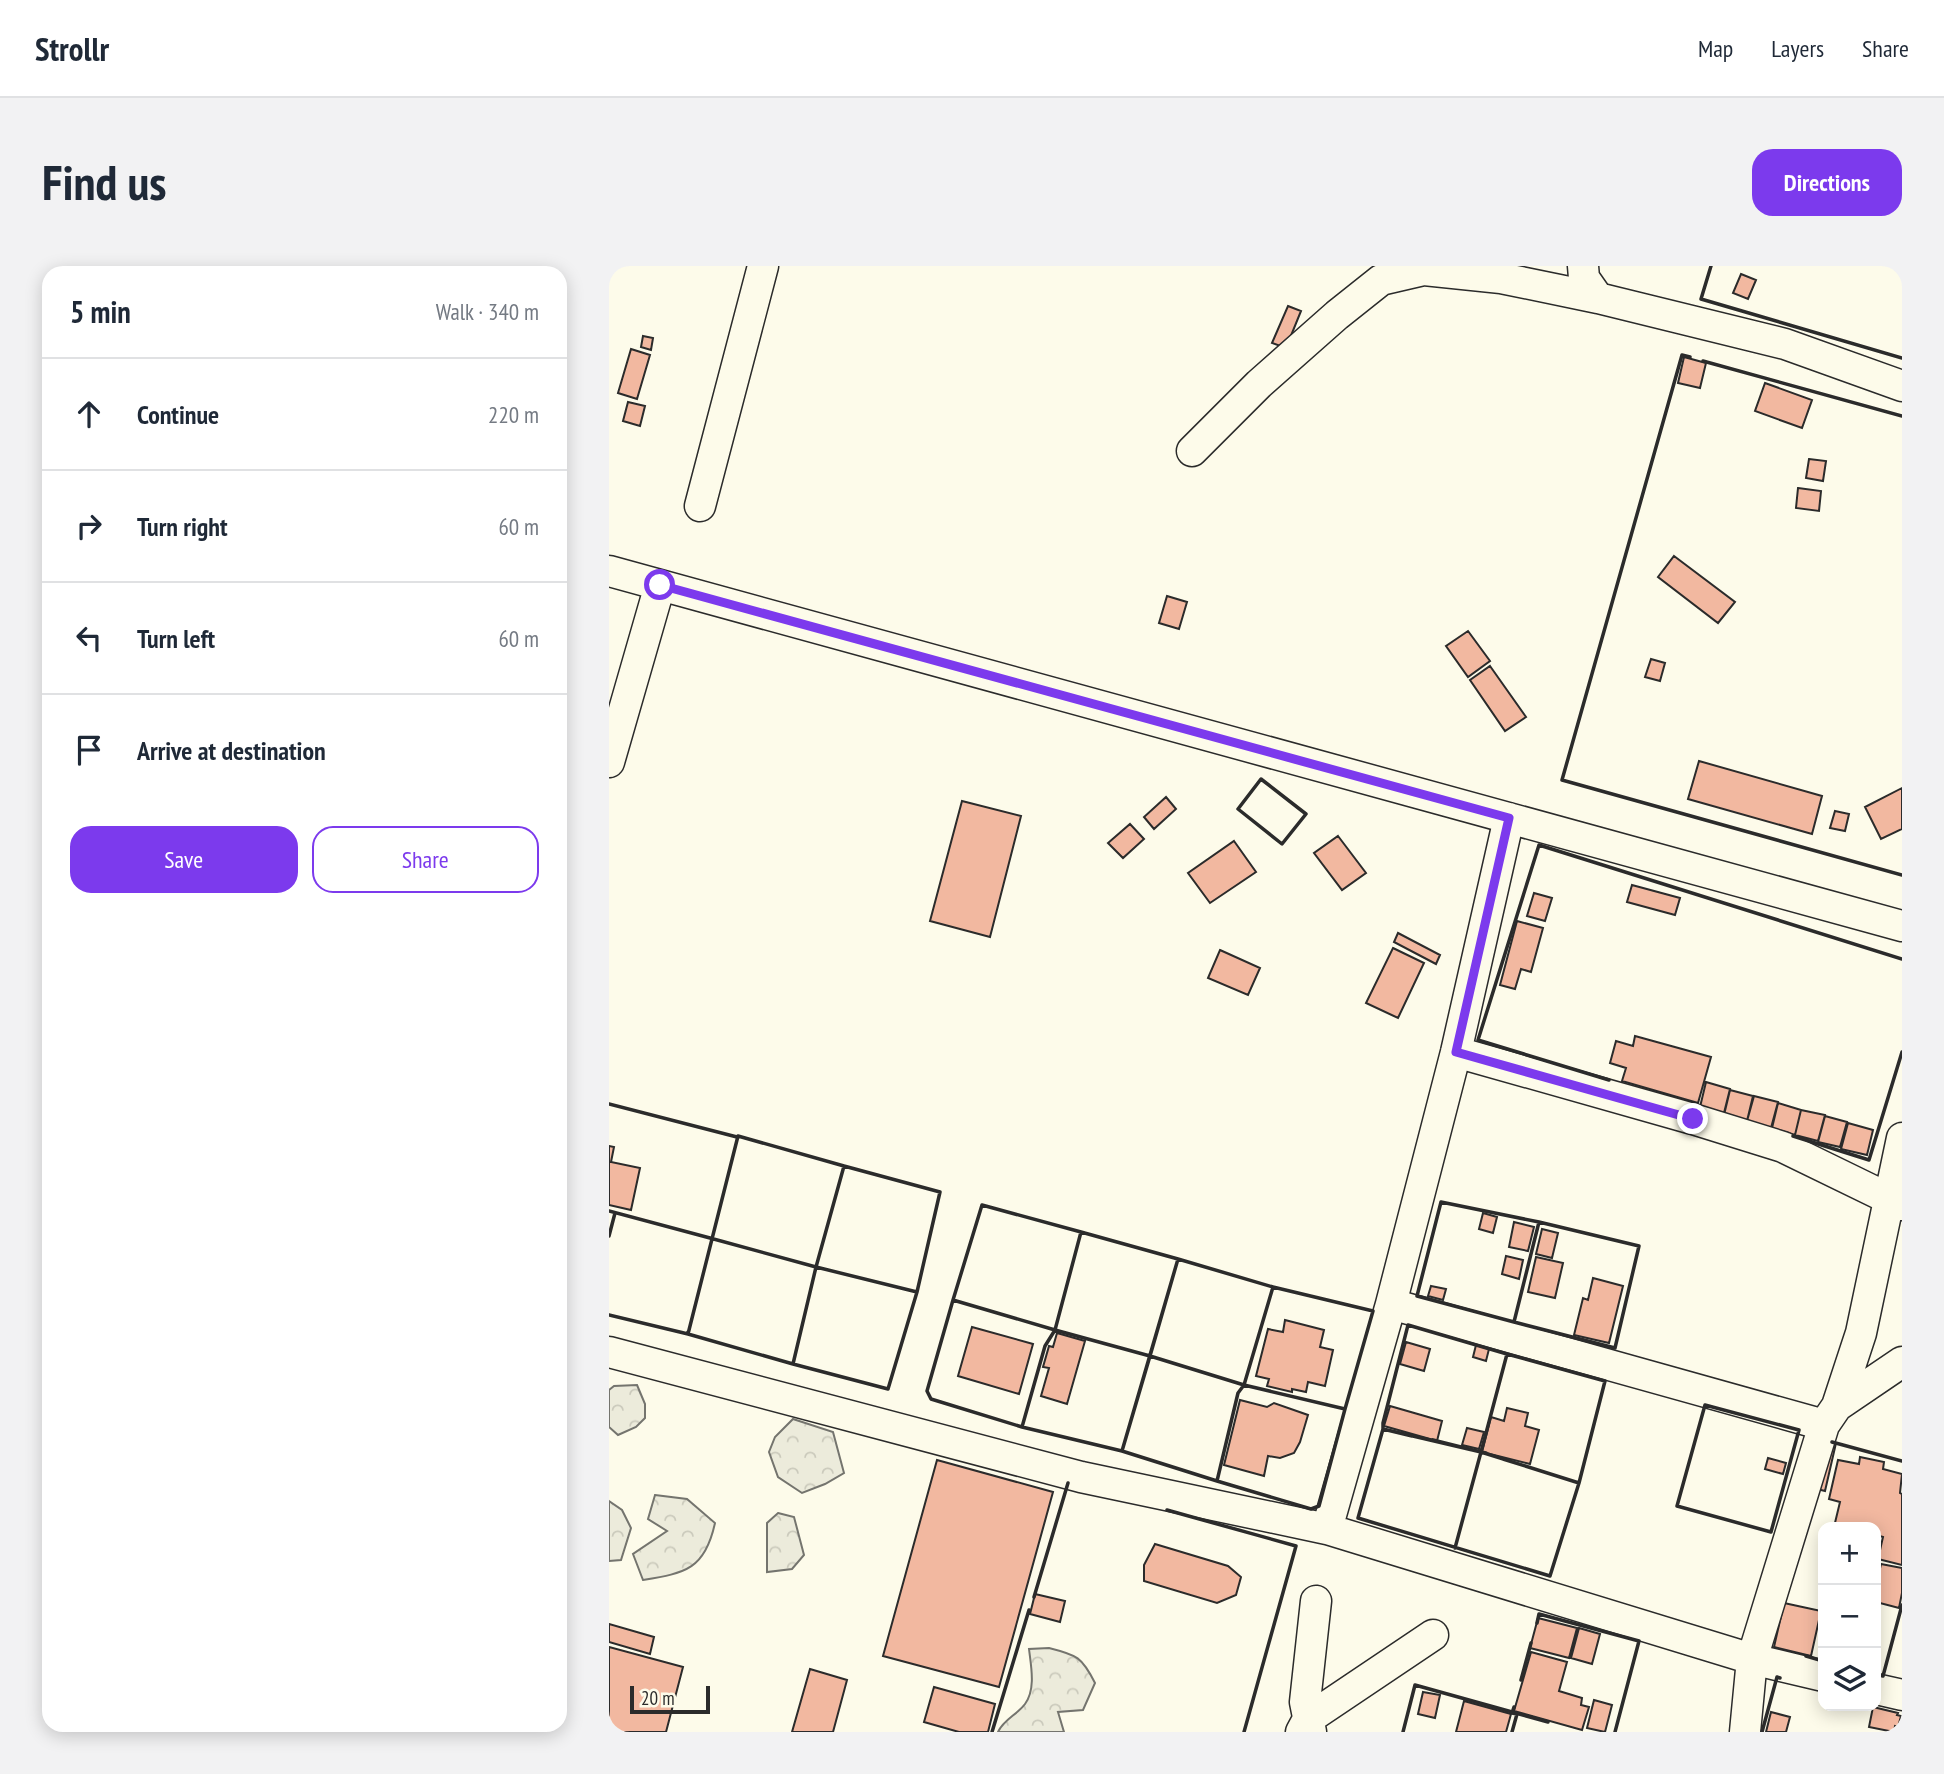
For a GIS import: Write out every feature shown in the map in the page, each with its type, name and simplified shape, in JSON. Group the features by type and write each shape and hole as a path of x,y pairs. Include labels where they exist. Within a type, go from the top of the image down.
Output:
{"street":[{"path":"700,506 763,266"},
{"path":"1583,266 1584,278 1598,298"},
{"path":"1192,451 1259,384 1381,280 1424,270 1501,278 1598,298 1785,344 1902,386"},
{"path":"609,570 1902,926"},
{"path":"609,762 660,585"},
{"path":"1327,1529 1391,1304 1456,1052 1509,818"},
{"path":"1456,1052 1770,1143 1896,1202"},
{"path":"1745,1732 1752,1659 1831,1415 1861,1334 1896,1202 1902,1138"},
{"path":"1391,1304 1831,1415"},
{"path":"609,1352 1081,1478 1327,1529 1752,1659 1818,1675"},
{"path":"1831,1415 1902,1362"},
{"path":"1307,1728 1305,1702 1315,1601"},
{"path":"1307,1728 1433,1635"},
{"path":"1881,1690 1902,1695"}],"green space":[{"path":"637,1385 645,1404 645,1418 636,1427 618,1435 609,1427 609,1390 614,1386"},
{"path":"793,1419 833,1432 844,1473 802,1493 778,1477 769,1452 775,1437"},
{"path":"655,1495 687,1499 715,1523 706,1550 691,1566 671,1575 643,1580 633,1554 667,1531 648,1519"},
{"path":"609,1501 622,1510 631,1528 621,1560 609,1561"},
{"path":"778,1513 794,1517 804,1555 792,1569 767,1572 767,1523"},
{"path":"1049,1648 1078,1658 1095,1683 1083,1710 1058,1712 1064,1732 998,1732 1022,1708 1031,1691 1029,1649"}],"building":[{"path":"1741,274 1756,280 1748,299 1733,293"},
{"path":"1288,306 1301,311 1286,348 1272,343"},
{"path":"643,336 653,338 651,350 641,347"},
{"path":"631,349 650,355 637,399 618,393"},
{"path":"1684,357 1706,363 1700,388 1678,383"},
{"path":"1765,383 1812,400 1802,428 1755,411"},
{"path":"628,402 645,406 640,426 623,421"},
{"path":"1809,459 1826,461 1823,481 1806,478"},
{"path":"1798,488 1821,491 1819,511 1796,508"},
{"path":"1674,556 1735,602 1718,623 1658,577"},
{"path":"1167,596 1187,602 1179,629 1159,623"},
{"path":"1468,631 1490,661 1468,677 1446,646"},
{"path":"1651,659 1665,663 1660,681 1645,677"},
{"path":"1490,666 1526,717 1505,731 1470,680"},
{"path":"1699,761 1822,796 1812,834 1688,799"},
{"path":"1902,788 1902,829 1881,839 1865,807"},
{"path":"1166,797 1176,809 1154,829 1144,817"},
{"path":"962,801 1021,816 990,937 930,921"},
{"path":"1835,811 1849,814 1845,831 1830,828"},
{"path":"1130,824 1144,839 1123,858 1108,843"},
{"path":"1338,836 1366,873 1342,890 1314,853"},
{"path":"1234,841 1256,872 1210,903 1188,873"},
{"path":"1632,885 1680,898 1675,915 1627,902"},
{"path":"1534,893 1552,898 1545,921 1527,916"},
{"path":"1517,921 1543,928 1531,972 1521,969 1515,989 1500,985"},
{"path":"1398,933 1440,955 1436,964 1394,942"},
{"path":"1393,948 1424,963 1398,1018 1366,1003"},
{"path":"1220,950 1260,968 1248,995 1208,978"},
{"path":"1635,1036 1711,1057 1698,1103 1622,1081 1626,1068 1610,1063 1616,1041 1633,1046"},
{"path":"1706,1082 1730,1089 1724,1113 1700,1107"},
{"path":"1730,1090 1753,1096 1747,1121 1724,1115"},
{"path":"1754,1096 1778,1102 1771,1128 1747,1121"},
{"path":"1778,1103 1801,1110 1795,1135 1772,1128"},
{"path":"1801,1110 1825,1115 1818,1141 1795,1135"},
{"path":"1825,1116 1847,1122 1840,1147 1818,1142"},
{"path":"1848,1123 1873,1130 1867,1155 1841,1149"},
{"path":"609,1146 614,1147 611,1162 640,1168 631,1210 609,1205"},
{"path":"1483,1213 1497,1217 1493,1233 1479,1229"},
{"path":"1514,1222 1534,1227 1528,1251 1509,1247"},
{"path":"1542,1229 1558,1233 1552,1258 1536,1254"},
{"path":"1506,1256 1523,1260 1519,1279 1502,1274"},
{"path":"1536,1257 1563,1263 1555,1298 1528,1292"},
{"path":"1593,1278 1623,1286 1609,1343 1574,1335 1583,1298 1588,1300"},
{"path":"1431,1286 1446,1289 1443,1300 1428,1296"},
{"path":"1285,1320 1324,1330 1320,1347 1333,1350 1325,1386 1308,1382 1306,1392 1292,1389 1292,1392 1267,1386 1269,1379 1256,1376 1268,1329 1283,1332"},
{"path":"972,1327 1033,1344 1019,1394 958,1376"},
{"path":"1057,1333 1085,1341 1067,1404 1041,1396 1049,1368 1043,1367 1049,1346 1053,1347"},
{"path":"1406,1342 1430,1349 1424,1371 1400,1364"},
{"path":"1476,1345 1489,1349 1486,1361 1473,1357"},
{"path":"1240,1400 1267,1407 1274,1403 1308,1415 1294,1453 1280,1458 1268,1456 1264,1476 1224,1465"},
{"path":"1390,1406 1442,1421 1437,1441 1384,1426"},
{"path":"1507,1408 1528,1413 1525,1426 1539,1430 1530,1464 1482,1452 1491,1417 1504,1421"},
{"path":"1467,1428 1484,1432 1479,1449 1462,1445"},
{"path":"1824,1441 1836,1443 1825,1491 1813,1488"},
{"path":"1860,1457 1884,1462 1883,1469 1902,1474 1902,1565 1881,1560 1881,1522 1835,1522 1840,1502 1829,1499 1838,1460 1859,1464"},
{"path":"1768,1458 1786,1463 1783,1474 1765,1469"},
{"path":"937,1460 1053,1492 999,1687 883,1656"},
{"path":"1155,1544 1228,1566 1241,1577 1236,1595 1217,1603 1144,1581 1144,1565"},
{"path":"1881,1564 1902,1568 1899,1608 1881,1603"},
{"path":"1035,1594 1065,1601 1060,1622 1030,1614"},
{"path":"1784,1603 1818,1610 1818,1624 1811,1656 1774,1647"},
{"path":"1538,1618 1577,1628 1569,1658 1530,1648"},
{"path":"609,1624 654,1637 650,1654 609,1642"},
{"path":"1579,1628 1600,1634 1592,1664 1571,1658"},
{"path":"609,1647 683,1667 666,1732 609,1732"},
{"path":"1531,1652 1567,1662 1559,1691 1582,1698 1581,1705 1589,1707 1582,1730 1514,1711"},
{"path":"810,1669 847,1680 833,1732 792,1732"},
{"path":"934,1687 995,1704 988,1732 959,1732 924,1722"},
{"path":"1423,1692 1440,1695 1435,1718 1418,1714"},
{"path":"1594,1700 1612,1705 1605,1732 1587,1728"},
{"path":"1464,1701 1511,1714 1506,1732 1456,1732"},
{"path":"1881,1709 1901,1716 1894,1732 1869,1727 1872,1711"},
{"path":"1771,1712 1790,1717 1786,1732 1766,1732"}],"wall":[{"path":"1711,266 1701,299 1902,358"},
{"path":"1690,357 1682,355 1562,780 1902,875"},
{"path":"1703,361 1902,416"},
{"path":"1261,779 1306,814 1282,844 1238,809 1261,779"},
{"path":"1609,1080 1478,1040 1539,845 1902,959"},
{"path":"1793,1136 1869,1160 1902,1052"},
{"path":"609,1104 737,1137"},
{"path":"710,1238 816,1267 793,1364 688,1334 738,1136 844,1166 816,1267 710,1238"},
{"path":"844,1166 940,1192 917,1292 816,1267 844,1166"},
{"path":"1441,1202 1539,1222 1514,1322 1417,1296 1441,1202"},
{"path":"982,1205 1081,1232 1055,1330 953,1300 982,1205"},
{"path":"609,1211 710,1238"},
{"path":"609,1236 617,1213"},
{"path":"1539,1222 1639,1246 1615,1348 1514,1322 1539,1222"},
{"path":"1081,1232 1178,1259 1150,1356 1055,1330 1081,1232"},
{"path":"1150,1356 1244,1385 1238,1393 1217,1481 1122,1451 1178,1259 1273,1287 1244,1385 1150,1356"},
{"path":"816,1267 917,1292 888,1389 793,1364 816,1267"},
{"path":"1273,1287 1373,1311 1345,1409 1244,1385 1273,1287"},
{"path":"953,1300 1055,1330 1045,1346 1022,1427 931,1399 927,1391 953,1300"},
{"path":"609,1315 688,1332"},
{"path":"1408,1325 1507,1354 1481,1452 1383,1429 1408,1325"},
{"path":"1055,1330 1150,1356 1122,1451 1022,1427 1045,1346 1055,1330"},
{"path":"1507,1354 1605,1381 1579,1483 1481,1452 1507,1354"},
{"path":"1244,1385 1345,1409 1319,1506 1311,1509 1217,1481 1238,1393 1244,1385"},
{"path":"1705,1405 1799,1430 1771,1532 1677,1506 1705,1405"},
{"path":"1412,1436 1383,1429 1358,1518 1550,1576 1579,1483 1503,1459"},
{"path":"1433,1440 1481,1452 1455,1548"},
{"path":"1832,1442 1902,1461"},
{"path":"1455,1548 1481,1452 1486,1453"},
{"path":"1034,1597 1068,1483"},
{"path":"1167,1510 1296,1546 1244,1732"},
{"path":"1881,1676 1902,1605"},
{"path":"992,1732 1029,1610"},
{"path":"1537,1623 1539,1614 1639,1641 1615,1732"},
{"path":"1521,1680 1531,1643"},
{"path":"1806,1656 1818,1660"},
{"path":"1762,1732 1777,1677 1780,1678"},
{"path":"1403,1732 1415,1685 1548,1722"},
{"path":"1512,1732 1517,1714 1512,1713 1514,1707"}],"route":[{"path":"660,585 1509,818 1456,1052 1693,1119"}]}
